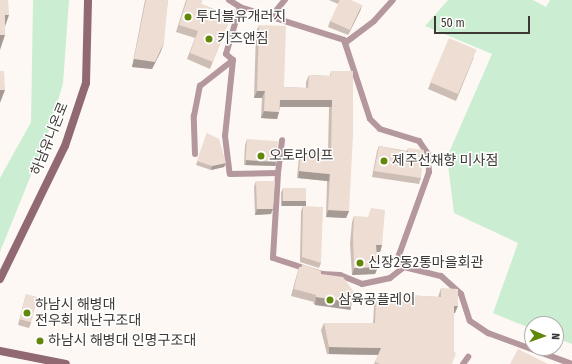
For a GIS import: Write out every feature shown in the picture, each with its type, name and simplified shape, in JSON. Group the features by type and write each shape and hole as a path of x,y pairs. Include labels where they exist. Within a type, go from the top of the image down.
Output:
{"main road":[{"name":"하남유니온로","path":"0,279 65,146 86,83 88,0"},
{"path":"0,351 66,364"}],"lane":[{"path":"231,0 240,7 344,40 370,119 380,129 419,141 428,154 428,172 399,255 404,267"},
{"path":"271,17 285,0"},
{"path":"345,44 374,21 393,0"},
{"path":"233,60 226,54 240,7"},
{"path":"195,154 194,116 200,86 233,60"},
{"path":"233,60 224,136 230,174 278,173"},
{"path":"282,140 272,258 322,274 340,275 362,284 390,278 404,267"},
{"path":"404,267 441,276 461,294 470,322 488,333 572,364"},
{"path":"463,364 468,356"}],"green space":[{"path":"33,0 69,0 63,84 48,133 0,252 0,178 31,122"},
{"path":"448,0 533,0 546,7 550,0 572,0 572,344 564,341 564,316 524,316 524,326 493,313 518,243 454,213 447,157 492,54 425,26"}],"building":[{"path":"0,0 8,0 9,15 5,15 5,35 0,35"},
{"path":"146,0 168,0 164,43 155,62 134,59"},
{"path":"187,0 202,0 201,4 231,16 213,62 190,53 198,31 179,25"},
{"path":"340,0 351,0 362,5 350,30 330,21"},
{"path":"259,25 286,26 284,87 308,88 309,75 331,76 331,71 353,71 353,135 349,211 328,210 330,174 299,171 301,150 331,153 332,100 280,100 279,112 264,111 265,91 257,91"},
{"path":"449,38 477,50 458,94 430,82"},
{"path":"0,71 4,71 5,90 0,90"},
{"path":"207,133 219,139 226,163 212,166 197,161"},
{"path":"247,139 278,141 276,162 246,160"},
{"path":"379,146 408,152 408,148 424,150 421,178 374,171"},
{"path":"256,181 275,181 273,209 257,209"},
{"path":"283,188 306,188 306,201 283,201"},
{"path":"303,206 323,207 321,263 302,257"},
{"path":"371,208 385,210 382,245 376,245 378,267 354,268 354,216 368,217"},
{"path":"302,264 321,271 321,274 343,277 354,292 352,302 316,297 316,295 294,289 299,267 302,267"},
{"path":"441,288 458,289 458,306 454,306 454,352 456,353 452,364 380,364 375,362 381,348 329,347 324,323 375,323 376,300 405,301 406,295 441,297"},
{"name":"하남시 해병대 전우회 재난구조대","path":"26,294 38,297 31,322 20,319"},
{"path":"518,349 524,352 524,356 532,356 548,364 510,364"}],"place":[{"name":"투더블유개러지","path":"188,17"},
{"name":"키즈앤짐","path":"209,39"},
{"name":"오토라이프","path":"261,156"},
{"name":"제주선채향 미사점","path":"384,161"},
{"name":"신장2동2통마을회관","path":"360,263"},
{"name":"삼육공플레이","path":"330,300"},
{"name":"하남시 해병대 전우회 재난구조대","path":"27,313"},
{"name":"하남시 해병대 인명구조대","path":"40,341"}]}
